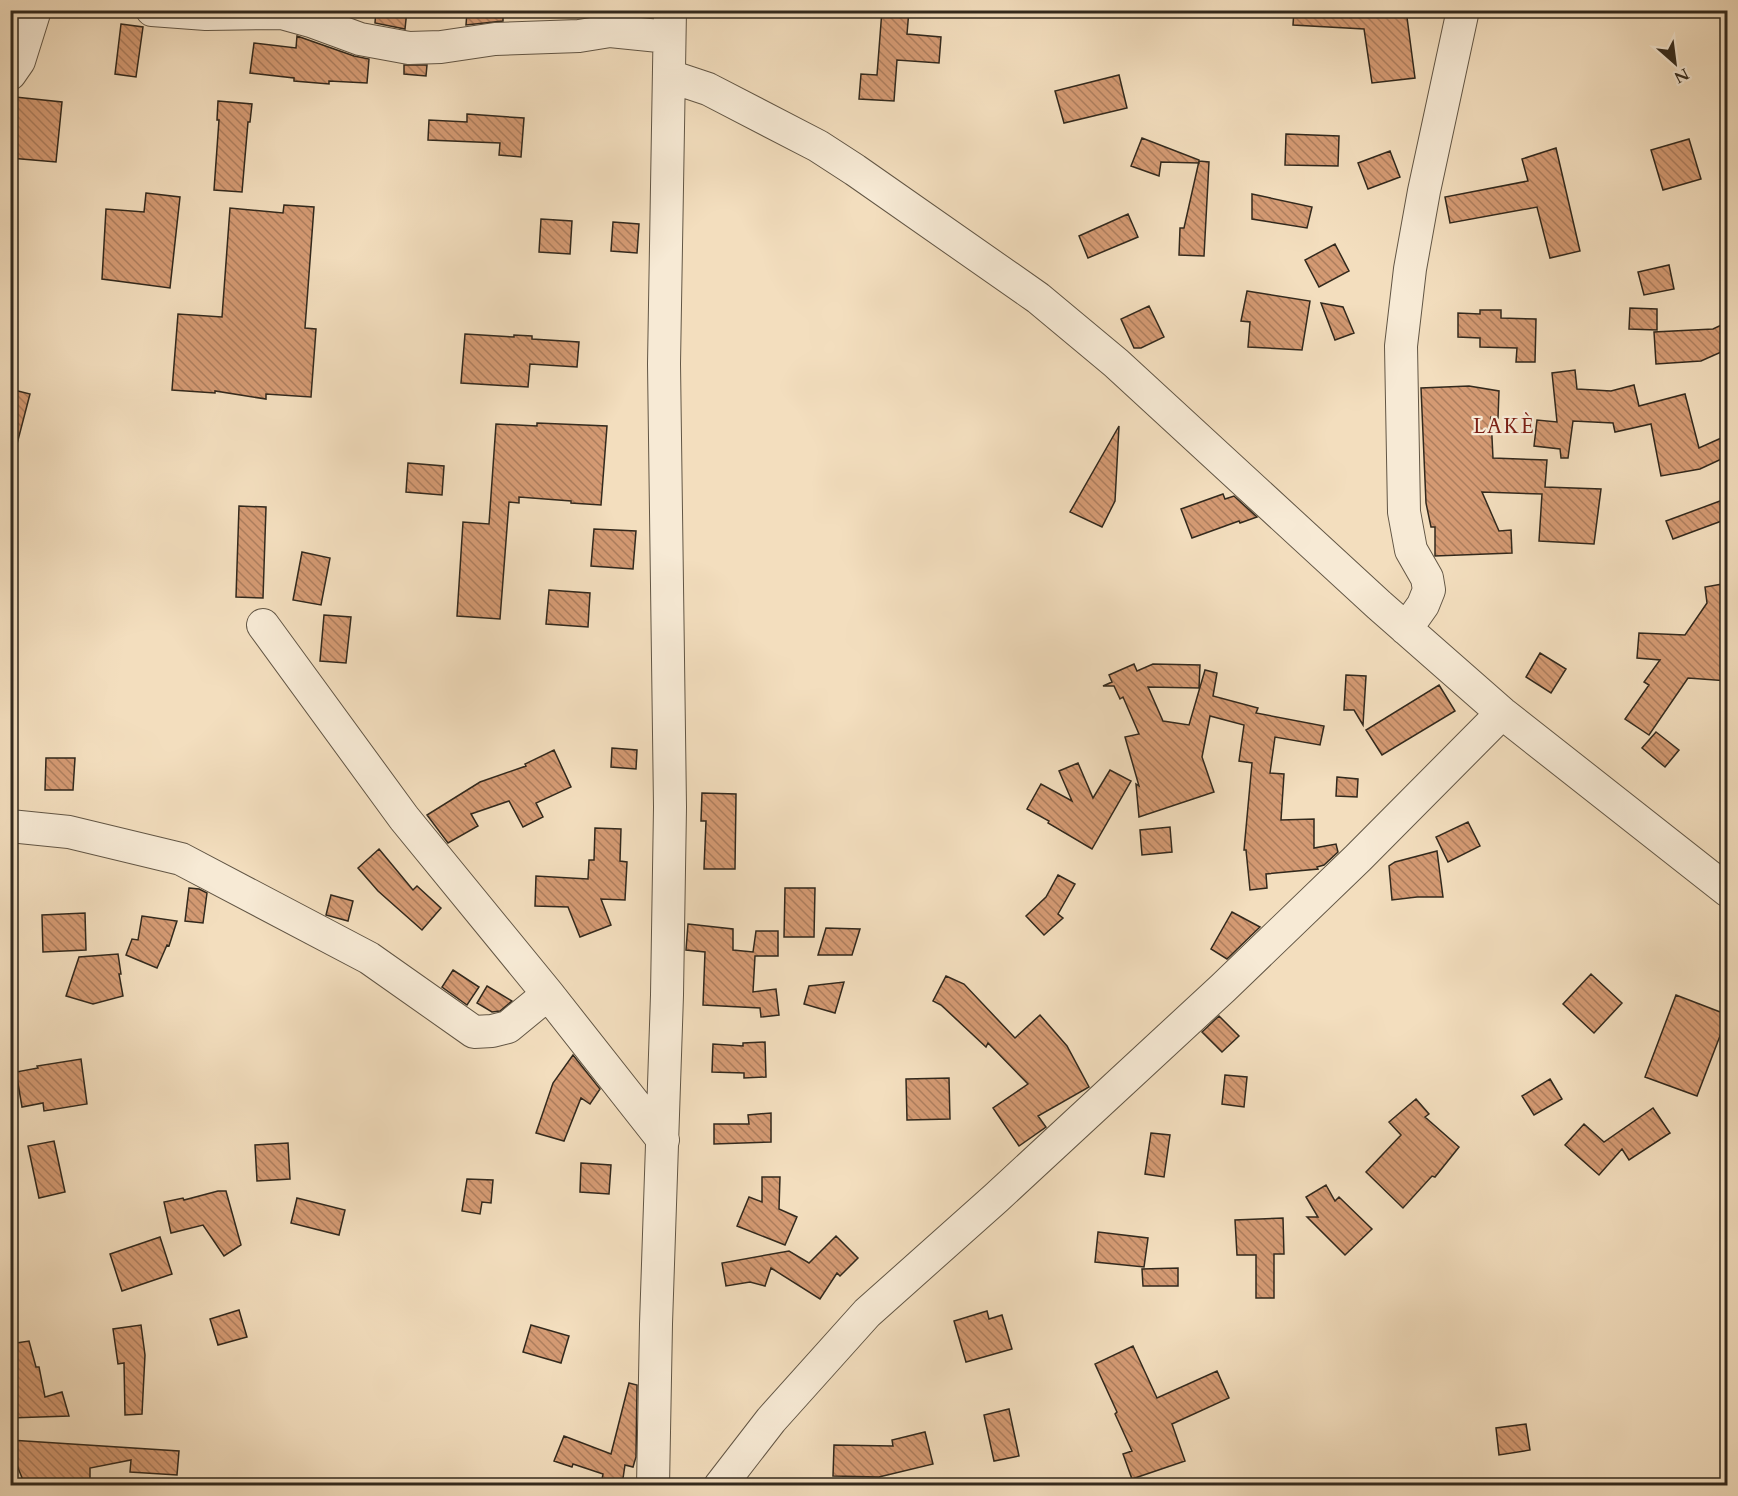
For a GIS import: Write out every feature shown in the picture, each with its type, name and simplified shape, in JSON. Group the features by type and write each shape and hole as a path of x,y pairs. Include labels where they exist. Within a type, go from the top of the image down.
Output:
{"street":[{"path":"10,74 19,62 35,10"},
{"path":"152,10 206,14 282,14 311,21 360,39 409,48 441,47 495,39 569,37 669,24 664,364 670,807 653,1485"},
{"path":"1406,629 1424,605 1429,590 1427,578 1411,550 1404,512 1401,346 1410,269 1422,202 1463,10"},
{"path":"669,76 708,89 818,146 1038,297 1116,363 1406,629 1502,713 1728,891"},
{"path":"263,625 404,818 548,994 663,1140"},
{"path":"720,1485 771,1420 867,1312 996,1198 1222,988 1358,858 1502,713"},
{"path":"10,826 69,832 181,859 369,958 474,1032 508,1027 548,994"}],"building":[{"path":"376,10 407,10 405,29 375,23"},
{"path":"882,10 909,10 907,34 941,37 939,63 897,60 894,101 859,99 861,74 877,75"},
{"path":"1294,10 1406,10 1415,78 1372,83 1364,29 1293,25"},
{"path":"467,12 503,14 503,21 466,25"},
{"path":"121,24 143,27 136,77 115,74"},
{"path":"297,36 369,59 367,83 329,81 329,84 294,81 294,78 250,73 254,43 296,48"},
{"path":"404,65 427,65 426,76 404,74"},
{"path":"1119,75 1127,108 1064,123 1055,91"},
{"path":"15,97 62,102 56,162 10,158"},
{"path":"218,101 252,104 250,122 248,122 242,192 214,190 219,120 217,120"},
{"path":"467,114 524,118 521,157 499,155 500,143 428,140 429,120 467,122"},
{"path":"1286,134 1339,136 1338,166 1285,165"},
{"path":"1142,138 1199,160 1199,163 1161,162 1159,176 1131,166"},
{"path":"1689,139 1701,179 1663,190 1651,150"},
{"path":"1556,148 1580,251 1550,258 1537,207 1450,223 1445,197 1528,181 1522,159"},
{"path":"1390,151 1400,177 1368,189 1358,163"},
{"path":"1199,161 1209,162 1204,256 1179,255 1180,228 1184,228"},
{"path":"146,193 180,197 170,288 102,279 106,209 144,212"},
{"path":"1252,194 1312,207 1307,228 1252,219"},
{"path":"284,205 314,207 305,328 316,329 311,397 266,394 266,399 215,391 215,393 172,390 178,314 222,317 230,208 283,213"},
{"path":"1128,214 1138,237 1088,258 1079,236"},
{"path":"541,219 572,221 570,254 539,252"},
{"path":"613,222 639,224 637,253 611,251"},
{"path":"1335,244 1349,271 1319,287 1305,260"},
{"path":"1669,265 1674,289 1644,295 1638,272"},
{"path":"1247,291 1310,301 1302,350 1248,347 1250,322 1241,321"},
{"path":"1321,303 1343,307 1354,333 1335,340"},
{"path":"1149,306 1164,337 1141,348 1134,348 1121,319"},
{"path":"1630,308 1657,309 1657,330 1629,329"},
{"path":"1480,310 1501,310 1501,318 1536,319 1535,362 1516,362 1517,348 1480,347 1480,338 1458,337 1458,313 1480,314"},
{"path":"1728,322 1728,349 1701,361 1656,364 1654,332 1713,329"},
{"path":"465,334 532,336 532,339 579,342 577,367 530,364 528,387 461,383"},
{"path":"1575,370 1577,389 1611,391 1634,385 1639,406 1685,394 1699,448 1728,435 1728,456 1700,469 1661,476 1651,424 1615,432 1613,423 1573,421 1568,458 1561,458 1560,449 1534,446 1537,420 1557,422 1552,373"},
{"path":"1469,386 1499,391 1498,418 1491,417 1493,458 1547,460 1545,487 1601,489 1594,544 1539,541 1542,494 1482,492 1499,531 1511,530 1512,553 1435,556 1435,527 1431,527 1426,503 1421,388"},
{"path":"10,389 30,394 17,444 10,443"},
{"path":"537,423 607,426 601,505 519,497 519,503 509,502 500,619 457,616 463,522 489,524 496,424 537,426"},
{"path":"1119,426 1115,501 1102,527 1070,512"},
{"path":"408,463 444,466 442,495 406,492"},
{"path":"1223,494 1225,499 1234,496 1257,517 1192,538 1181,509"},
{"path":"1720,501 1727,519 1673,539 1666,521"},
{"path":"239,506 266,507 263,598 236,597"},
{"path":"594,529 636,531 633,569 591,566"},
{"path":"302,552 330,558 321,605 293,600"},
{"path":"1728,583 1728,681 1688,678 1649,735 1625,719 1649,685 1644,682 1660,660 1637,658 1639,633 1685,635 1707,603 1705,587"},
{"path":"549,590 590,593 588,627 546,624"},
{"path":"324,615 351,617 346,663 320,661"},
{"path":"1540,653 1566,669 1551,693 1526,677"},
{"path":"1134,664 1137,671 1153,664 1200,665 1199,688 1148,687 1163,721 1189,725 1205,670 1217,673 1213,696 1258,708 1256,713 1324,726 1320,745 1275,737 1270,773 1284,774 1281,820 1314,819 1314,848 1336,844 1338,852 1324,865 1317,867 1318,869 1266,874 1267,888 1250,890 1246,850 1244,850 1252,763 1239,761 1244,725 1210,716 1202,757 1214,792 1139,817 1136,784 1139,786 1125,737 1139,734 1123,697 1120,699 1114,686 1103,686 1112,682 1109,675"},
{"path":"1346,675 1366,676 1363,725 1354,710 1344,710"},
{"path":"1439,685 1455,711 1382,755 1366,730"},
{"path":"1656,732 1679,750 1665,767 1642,748"},
{"path":"612,748 637,750 636,769 611,767"},
{"path":"554,750 571,787 536,803 543,817 523,827 509,801 471,814 478,826 448,843 427,815 480,782 526,766 525,764"},
{"path":"46,758 75,758 73,790 45,790"},
{"path":"1078,763 1093,798 1110,770 1131,781 1092,849 1027,809 1041,784 1072,801 1059,771"},
{"path":"1337,777 1358,779 1357,797 1336,796"},
{"path":"702,793 736,794 735,869 704,869 706,821 701,821"},
{"path":"1468,822 1480,846 1448,862 1436,837"},
{"path":"1170,827 1172,852 1142,855 1140,830"},
{"path":"595,828 621,829 620,861 627,862 625,900 601,899 611,925 580,937 568,907 535,906 536,876 588,879 589,860 594,860"},
{"path":"379,849 413,890 417,886 441,908 422,930 378,891 358,868"},
{"path":"1437,851 1443,897 1392,900 1389,866 1395,862"},
{"path":"1058,875 1075,884 1058,914 1063,918 1044,935 1026,916 1046,897"},
{"path":"189,888 207,893 203,923 185,921"},
{"path":"785,888 815,888 814,937 784,937"},
{"path":"331,895 353,901 348,921 326,915"},
{"path":"1232,912 1260,927 1227,959 1211,949"},
{"path":"85,913 86,950 43,952 42,915"},
{"path":"142,916 177,921 169,946 167,945 157,968 126,955 132,939 138,940"},
{"path":"688,924 733,929 733,950 753,952 756,931 778,931 778,956 755,956 753,992 776,989 779,1015 761,1017 760,1008 703,1005 705,952 686,950"},
{"path":"826,928 860,929 852,955 818,955"},
{"path":"118,954 123,996 93,1004 66,996 79,957"},
{"path":"453,970 479,987 467,1005 442,987"},
{"path":"1591,974 1622,1003 1594,1033 1563,1004"},
{"path":"946,976 964,984 1015,1038 1040,1015 1067,1046 1089,1087 1038,1116 1046,1127 1019,1146 993,1108 1028,1084 988,1043 986,1047 941,1005 933,1001"},
{"path":"844,982 835,1013 804,1004 809,986"},
{"path":"487,986 512,1001 500,1011 492,1012 477,1003"},
{"path":"1676,995 1728,1015 1697,1096 1645,1077"},
{"path":"1219,1016 1239,1036 1222,1052 1202,1032"},
{"path":"765,1042 766,1077 744,1078 744,1073 712,1072 713,1044 743,1046 743,1043"},
{"path":"573,1055 600,1089 590,1104 581,1098 564,1141 536,1133 553,1083"},
{"path":"81,1059 87,1104 44,1111 43,1103 22,1107 16,1072"},
{"path":"1225,1075 1247,1077 1244,1107 1222,1104"},
{"path":"949,1078 950,1119 907,1120 906,1079"},
{"path":"1550,1079 1562,1099 1534,1115 1522,1096"},
{"path":"1416,1099 1429,1114 1425,1117 1459,1147 1435,1177 1432,1176 1403,1208 1366,1172 1401,1135 1389,1122"},
{"path":"1653,1108 1670,1133 1629,1160 1622,1149 1599,1175 1565,1145 1584,1124 1604,1142"},
{"path":"771,1113 771,1142 714,1144 714,1124 749,1124 748,1115"},
{"path":"1151,1133 1170,1135 1164,1177 1145,1174"},
{"path":"54,1141 65,1192 39,1198 28,1146"},
{"path":"288,1143 290,1179 257,1181 255,1145"},
{"path":"581,1163 611,1165 609,1194 580,1192"},
{"path":"762,1177 780,1177 779,1209 797,1217 785,1245 737,1226 749,1197 762,1202"},
{"path":"467,1179 493,1180 491,1203 482,1202 480,1214 462,1211"},
{"path":"1326,1185 1335,1201 1339,1197 1372,1229 1345,1255 1307,1217 1318,1217 1306,1197"},
{"path":"226,1191 241,1245 224,1256 203,1225 171,1233 164,1202 183,1198 184,1200"},
{"path":"297,1198 345,1210 339,1235 291,1223"},
{"path":"1283,1218 1284,1254 1274,1254 1274,1298 1256,1298 1256,1255 1237,1255 1235,1220"},
{"path":"1098,1232 1148,1238 1144,1267 1095,1262"},
{"path":"836,1236 858,1258 840,1276 837,1273 820,1299 771,1268 765,1286 750,1282 726,1286 722,1263 789,1251 809,1263"},
{"path":"160,1237 172,1274 122,1291 110,1254"},
{"path":"1178,1268 1178,1286 1143,1286 1142,1269"},
{"path":"239,1310 247,1337 218,1345 210,1319"},
{"path":"987,1311 989,1319 1002,1315 1012,1349 966,1362 954,1321"},
{"path":"141,1325 145,1355 142,1414 125,1415 124,1363 118,1364 113,1329"},
{"path":"531,1325 569,1336 561,1363 523,1352"},
{"path":"29,1341 36,1367 39,1367 45,1397 62,1392 69,1416 10,1418 10,1344"},
{"path":"1133,1346 1157,1398 1217,1371 1229,1398 1172,1424 1185,1461 1132,1479 1123,1454 1132,1451 1095,1364"},
{"path":"629,1383 637,1385 636,1457 633,1467 625,1465 622,1485 601,1485 603,1474 573,1464 572,1467 554,1461 564,1436 611,1454"},
{"path":"1009,1409 1019,1456 994,1461 984,1415"},
{"path":"1526,1424 1530,1450 1499,1455 1496,1428"},
{"path":"925,1432 933,1464 879,1477 833,1476 834,1445 893,1446 892,1440"},
{"path":"10,1440 179,1451 177,1475 130,1472 131,1460 90,1468 90,1482 64,1481 54,1485 25,1485"}],"district":[{"name":"LAKÈ","path":"1504,426"}]}
